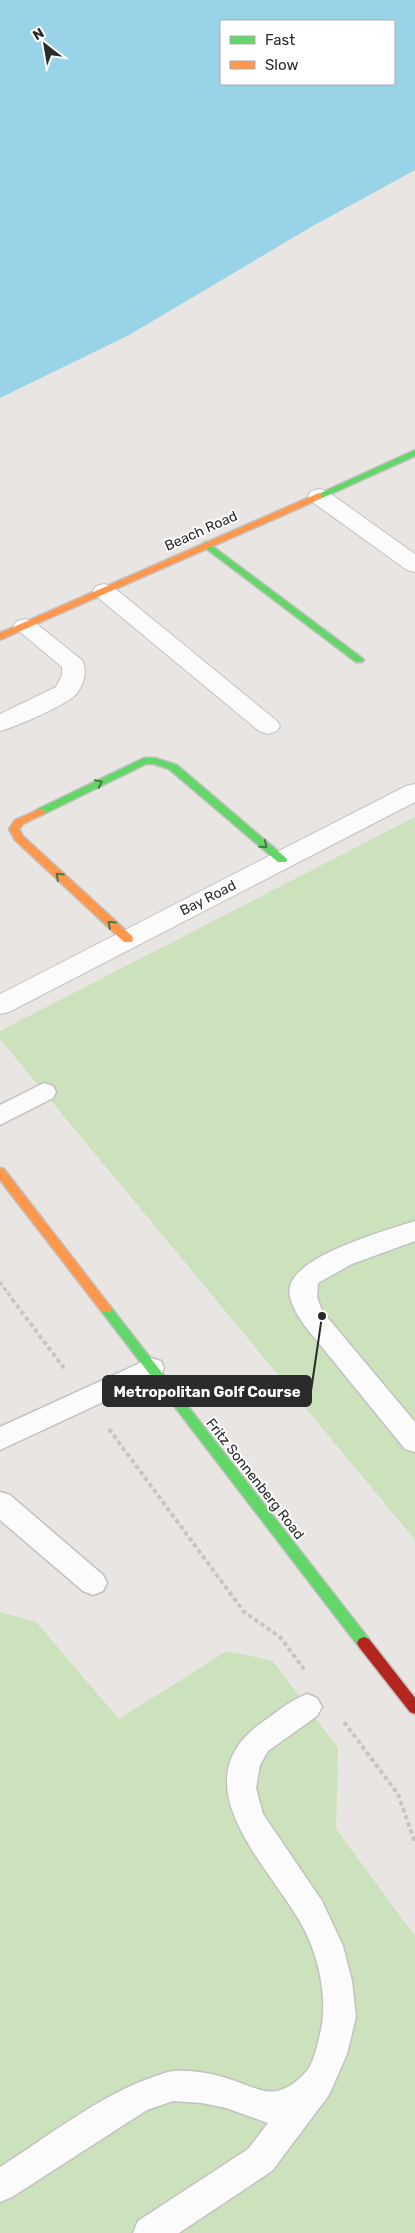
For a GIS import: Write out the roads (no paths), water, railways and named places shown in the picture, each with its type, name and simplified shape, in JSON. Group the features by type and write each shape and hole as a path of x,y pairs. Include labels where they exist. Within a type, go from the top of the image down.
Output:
{"street":[{"name":"Beach Road","path":"0,637 415,453"},
{"path":"319,496 415,565"},
{"path":"207,546 359,660"},
{"path":"104,591 268,726"},
{"path":"0,723 65,692 74,675 74,665 25,626"},
{"path":"128,939 19,838 14,829 19,822 144,761 155,761 173,767 282,860"},
{"name":"Bay Road","path":"0,1004 415,792"},
{"name":"Fritz Sonnenberg Road","path":"0,1172 415,1708"}],"lane":[{"path":"0,1116 44,1092"},
{"path":"415,1231 332,1262 309,1276 303,1288 304,1302 314,1318 415,1441"},
{"path":"0,1439 150,1368"},
{"path":"0,1503 93,1583"},
{"path":"150,2233 260,2160 317,2084 330,2054 340,2017 336,1981 327,1946 311,1911 256,1830 249,1817 241,1788 245,1763 257,1742 307,1708"},
{"path":"0,2186 137,2098 173,2086 202,2088 226,2093 265,2108 290,2104 317,2084"}],"water":[{"path":"0,0 415,0 415,170 311,227 129,335 0,398"}],"place":[{"name":"Metropolitan Golf Course","path":"322,1316"}]}
